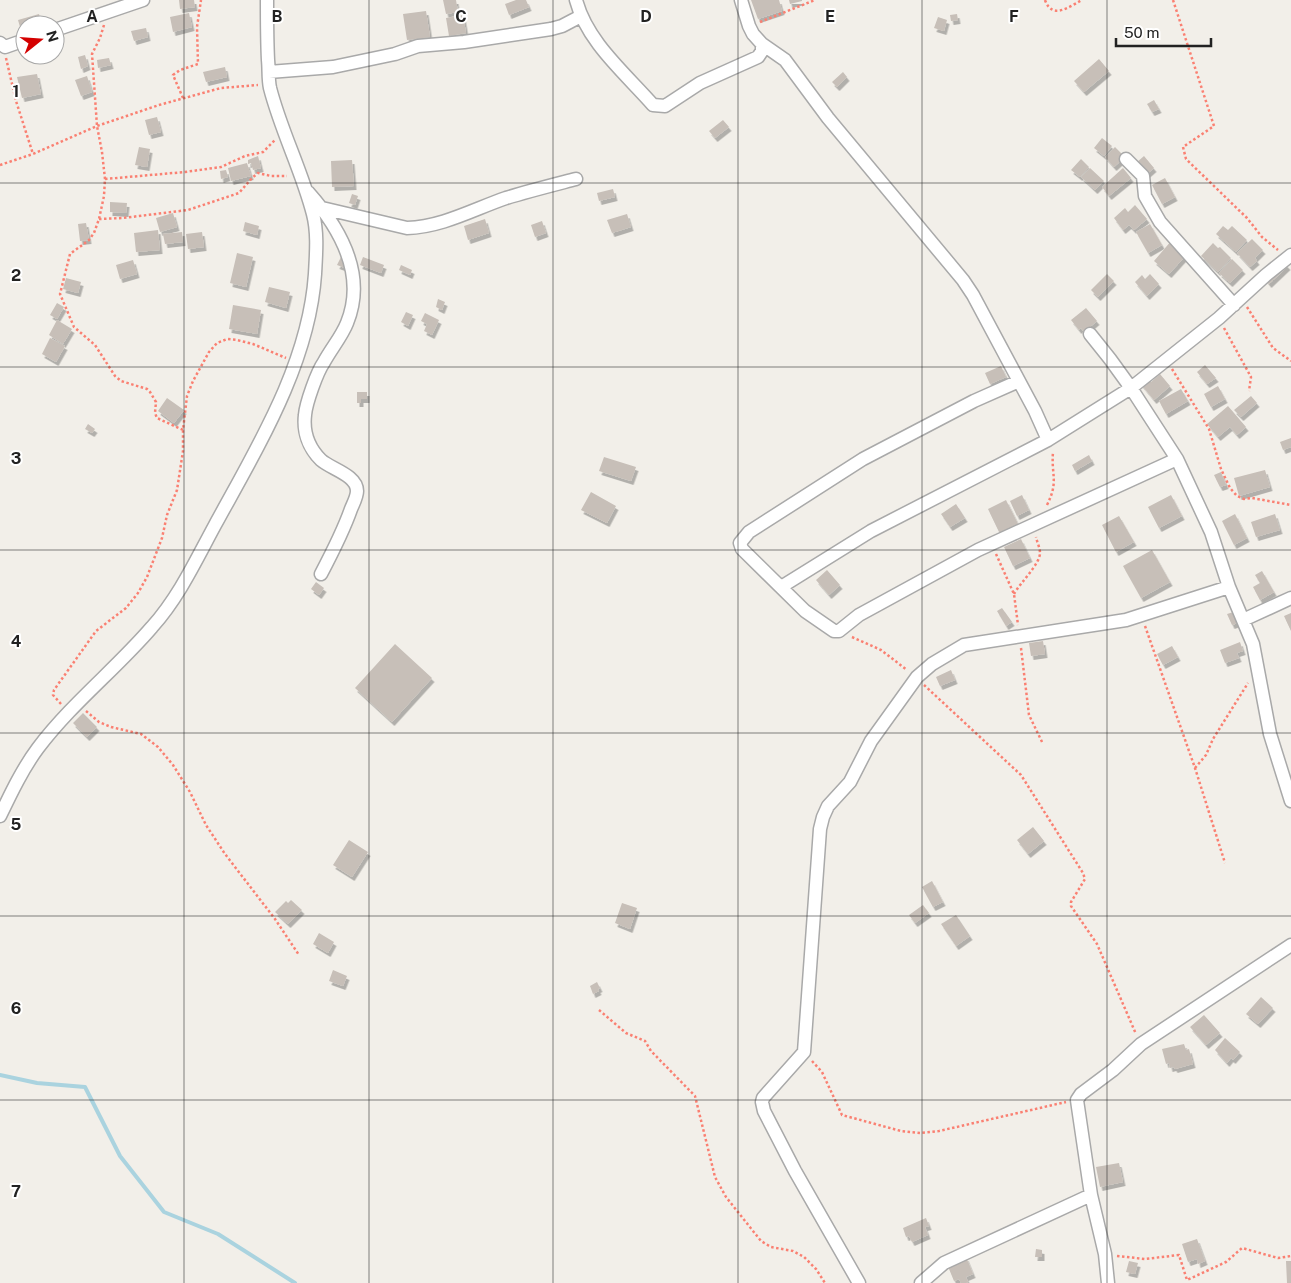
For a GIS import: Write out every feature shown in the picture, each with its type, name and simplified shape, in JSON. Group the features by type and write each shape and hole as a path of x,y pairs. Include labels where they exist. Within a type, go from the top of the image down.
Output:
{"street":[{"path":"65,27 143,0"},
{"path":"0,816 37,749 73,707 153,626 176,596 284,393 296,363 315,277 314,216 283,132 269,85 267,0"},
{"path":"576,0 581,16 590,32 653,105 665,106 700,83 758,57 762,51 762,44"},
{"path":"741,0 748,26 753,34 762,44 785,60 828,118 963,280 973,295 1035,411 1048,440"},
{"path":"269,72 333,67 395,54 418,46 464,42 550,29 562,26 581,16"},
{"path":"2,45 15,42"},
{"path":"1126,159 1143,176 1145,196 1160,222 1237,301"},
{"path":"322,208 407,228 419,228 507,198 576,179"},
{"path":"303,183 340,234 349,255 354,277 353,303 347,323 322,364 307,406 305,429 311,447 322,461 351,479 355,483 357,490 347,520 321,574"},
{"path":"780,587 871,531 1048,440 1131,388 1219,318 1289,256"},
{"path":"1090,334 1131,388 1177,459 1211,532 1229,587 1253,644 1270,734 1291,801"},
{"path":"1019,381 974,401 863,460 743,537 740,543 742,549 804,611 834,631 839,631 859,615 992,544 1177,459"},
{"path":"859,1283 795,1172 764,1111 762,1102 763,1098 804,1052 820,829 823,817 835,798 850,782 871,741 917,677 932,664 964,646 1126,620 1229,587"},
{"path":"1243,620 1291,598"},
{"path":"1108,1283 1105,1254 1091,1195 1077,1100 1080,1094 1113,1070 1141,1044 1291,945"},
{"path":"921,1283 944,1263 1091,1195"}],"path":[{"path":"182,98 173,75 180,70 198,64 197,27 201,0"},
{"path":"748,26 815,0"},
{"path":"1045,0 1050,9 1056,12 1064,11 1082,0"},
{"path":"1173,0 1214,126 1182,147 1186,159 1247,218 1262,237 1289,256"},
{"path":"110,12 92,54 97,126 102,152 104,196 99,219 89,240 70,254 60,298 74,327 96,345 116,376 121,381 147,389 156,402 155,413 157,418 182,430"},
{"path":"2,45 8,74 34,154"},
{"path":"0,165 34,154 97,126 182,98 221,88 269,85"},
{"path":"104,179 221,167 245,156 263,152 283,132"},
{"path":"99,219 188,210 240,193 258,173 303,183"},
{"path":"1237,301 1273,348 1291,361"},
{"path":"1219,318 1251,377 1249,391"},
{"path":"296,363 275,353 237,340 227,339 217,343 209,352 187,396 182,430 183,451 178,490 167,515 162,538 147,577 138,593 126,608 96,631 52,695 54,698 99,722 111,727 141,734 158,747 173,765 190,792 206,825 225,854 275,919 299,955"},
{"path":"1166,359 1208,430 1221,469 1230,488 1237,496 1244,498 1291,505"},
{"path":"1014,594 1022,581 1034,568 1040,554 1034,533 1054,492 1052,454 1059,432"},
{"path":"992,544 1014,594 1029,715 1044,744"},
{"path":"1142,615 1195,768 1225,863"},
{"path":"839,631 881,650 917,677 963,723 1021,775 1083,873 1085,879 1071,902 1071,906 1097,944 1141,1044"},
{"path":"1195,768 1206,755 1213,739 1257,669"},
{"path":"599,1010 626,1034 645,1041 657,1058 695,1096 715,1177 726,1197 761,1241 771,1247 793,1251 804,1257 816,1269 825,1283"},
{"path":"804,1052 822,1072 842,1115 901,1131 920,1133 939,1131 1077,1100"},
{"path":"1105,1254 1145,1259 1179,1255 1187,1280 1226,1262 1242,1248 1278,1258 1291,1256"}],"building":[{"path":"179,0 194,0 195,7 180,9"},
{"path":"443,0 456,0 458,12 446,14"},
{"path":"516,0 526,0 529,7 509,15 505,4"},
{"path":"751,0 779,0 782,11 758,19"},
{"path":"789,0 802,0 802,1 790,4"},
{"path":"426,11 430,37 407,40 403,14"},
{"path":"189,13 192,27 173,32 170,17"},
{"path":"957,14 958,20 951,21 950,15"},
{"path":"463,15 466,33 449,36 446,18"},
{"path":"938,17 947,20 944,31 934,28"},
{"path":"146,28 148,37 134,41 131,31"},
{"path":"85,55 88,66 81,69 78,57"},
{"path":"109,58 111,65 98,68 97,60"},
{"path":"1099,59 1109,71 1084,92 1074,81"},
{"path":"225,67 227,77 206,82 203,72"},
{"path":"843,72 847,77 837,87 832,82"},
{"path":"37,74 41,94 22,98 17,77"},
{"path":"87,76 92,92 81,96 75,80"},
{"path":"1154,100 1159,109 1152,112 1147,104"},
{"path":"157,117 161,132 149,135 145,120"},
{"path":"723,120 729,127 715,138 709,131"},
{"path":"1102,138 1112,146 1104,156 1094,148"},
{"path":"139,147 150,149 147,167 135,165"},
{"path":"1115,147 1125,157 1114,167 1105,157"},
{"path":"258,156 261,168 253,170 251,163 248,164 248,160"},
{"path":"1144,156 1154,168 1146,175 1136,163"},
{"path":"1081,159 1089,167 1080,177 1071,170"},
{"path":"352,160 354,186 332,187 331,161"},
{"path":"247,163 251,176 231,181 228,168"},
{"path":"1090,168 1104,181 1095,190 1081,177"},
{"path":"1123,168 1131,178 1109,196 1102,187"},
{"path":"226,170 228,177 221,179 220,171"},
{"path":"1165,178 1175,197 1162,204 1152,185"},
{"path":"613,189 615,197 599,201 597,193"},
{"path":"352,194 358,196 355,205 349,203"},
{"path":"110,202 127,203 126,213 110,212"},
{"path":"1135,205 1147,219 1134,230 1129,225 1123,230 1114,218 1125,208 1128,212"},
{"path":"173,213 177,227 160,232 156,218"},
{"path":"627,214 631,227 612,233 607,220"},
{"path":"485,219 489,233 468,240 464,226"},
{"path":"542,221 546,233 535,237 531,225"},
{"path":"245,222 259,226 257,235 243,231"},
{"path":"86,223 89,240 80,241 78,224"},
{"path":"1150,224 1162,245 1148,253 1136,232"},
{"path":"1223,226 1228,230 1232,226 1247,240 1236,252 1216,234"},
{"path":"158,230 160,250 136,252 134,233"},
{"path":"182,232 183,242 165,244 163,234"},
{"path":"202,232 204,247 188,249 186,234"},
{"path":"1252,239 1263,250 1255,258 1257,261 1250,267 1237,253"},
{"path":"1172,240 1188,253 1169,274 1154,261"},
{"path":"1213,243 1231,258 1218,272 1201,256"},
{"path":"237,253 253,257 246,287 230,283"},
{"path":"341,257 349,260 345,268 337,265"},
{"path":"363,257 384,265 381,273 360,265"},
{"path":"1232,259 1243,270 1230,283 1219,273"},
{"path":"133,260 137,274 120,279 116,265"},
{"path":"1283,261 1288,266 1269,284 1265,279"},
{"path":"401,265 412,270 410,275 399,270"},
{"path":"1107,274 1114,281 1098,297 1091,290"},
{"path":"1150,274 1159,284 1147,296 1135,282 1142,275 1145,279"},
{"path":"66,278 81,282 78,293 63,289"},
{"path":"269,287 290,292 286,308 265,302"},
{"path":"438,299 445,302 442,310 436,307"},
{"path":"57,303 64,307 57,319 50,315"},
{"path":"233,305 261,310 257,334 229,329"},
{"path":"1086,308 1097,321 1084,332 1081,328 1079,330 1071,320"},
{"path":"406,312 413,315 408,326 401,322"},
{"path":"425,313 439,320 432,335 424,331 427,324 421,321"},
{"path":"57,320 72,329 63,344 49,335"},
{"path":"50,338 65,346 56,362 42,354"},
{"path":"1205,365 1216,378 1207,384 1197,372"},
{"path":"1001,366 1006,377 990,384 985,373"},
{"path":"1160,374 1170,386 1154,400 1140,383 1147,377 1151,382"},
{"path":"1218,386 1225,399 1211,407 1204,394"},
{"path":"1181,389 1188,401 1166,414 1159,401"},
{"path":"357,392 367,392 367,399 361,399 361,403 357,403"},
{"path":"1251,396 1257,403 1241,417 1234,410"},
{"path":"167,398 184,410 174,423 158,411"},
{"path":"1228,406 1246,427 1237,435 1230,427 1218,437 1207,424"},
{"path":"88,424 95,429 92,433 85,429"},
{"path":"1291,438 1291,447 1283,450 1280,442"},
{"path":"1089,455 1092,461 1075,471 1072,465"},
{"path":"604,457 636,467 631,481 599,471"},
{"path":"1265,470 1270,487 1239,496 1234,478"},
{"path":"1221,472 1226,485 1220,487 1214,475"},
{"path":"591,492 616,506 607,523 581,510"},
{"path":"1022,495 1029,510 1017,516 1010,501"},
{"path":"1171,495 1182,516 1159,528 1148,507"},
{"path":"1006,500 1018,524 1000,534 988,509"},
{"path":"956,504 965,518 950,527 941,514"},
{"path":"1235,514 1247,538 1234,545 1222,521"},
{"path":"1275,514 1280,530 1256,537 1251,522"},
{"path":"1119,516 1134,542 1116,552 1102,525"},
{"path":"1021,539 1030,558 1013,566 1004,547"},
{"path":"1152,550 1170,582 1141,598 1123,566"},
{"path":"827,570 840,585 829,595 816,580"},
{"path":"1262,571 1274,592 1260,600 1253,587 1260,583 1255,575"},
{"path":"316,582 324,588 319,595 311,589"},
{"path":"1002,608 1012,622 1006,626 997,611"},
{"path":"1237,611 1241,622 1232,625 1227,614"},
{"path":"1291,613 1291,631 1284,616"},
{"path":"1043,641 1045,654 1031,656 1029,643"},
{"path":"1240,642 1243,651 1237,653 1239,658 1225,663 1220,650"},
{"path":"395,644 432,678 392,722 355,688"},
{"path":"1172,646 1178,657 1163,665 1157,654"},
{"path":"951,670 955,680 940,686 936,677"},
{"path":"83,713 97,727 87,737 73,723"},
{"path":"1033,827 1044,841 1028,854 1017,840"},
{"path":"349,840 368,852 352,877 333,865"},
{"path":"932,881 943,902 933,907 922,887"},
{"path":"291,900 302,910 288,924 275,912 286,901 288,903"},
{"path":"622,903 637,908 630,929 615,923"},
{"path":"923,905 929,913 915,923 909,915"},
{"path":"956,915 970,936 956,946 941,924"},
{"path":"319,933 334,942 328,953 313,944"},
{"path":"333,970 347,976 343,986 329,981"},
{"path":"597,982 600,988 598,989 599,991 593,994 590,986"},
{"path":"1261,997 1273,1008 1258,1024 1246,1014"},
{"path":"1204,1015 1220,1033 1206,1045 1190,1027"},
{"path":"1225,1038 1240,1052 1233,1060 1231,1058 1227,1063 1215,1050"},
{"path":"1184,1044 1186,1050 1189,1049 1193,1064 1175,1069 1174,1067 1170,1068 1169,1063 1166,1064 1162,1049"},
{"path":"1119,1163 1123,1182 1100,1187 1096,1167"},
{"path":"926,1218 929,1226 925,1227 928,1235 912,1242 909,1236 906,1237 903,1228"},
{"path":"1197,1239 1205,1261 1198,1264 1197,1259 1188,1262 1182,1244"},
{"path":"1036,1249 1042,1250 1042,1257 1035,1257"},
{"path":"966,1257 973,1274 966,1277 968,1282 966,1283 961,1283 959,1279 954,1281 947,1264"},
{"path":"1129,1261 1138,1263 1135,1274 1126,1272"},
{"path":"1286,1261 1291,1261 1291,1283 1287,1283"}],"waterway":[{"path":"0,1075 37,1083 85,1087 120,1156 164,1212 218,1234 295,1283"}]}
